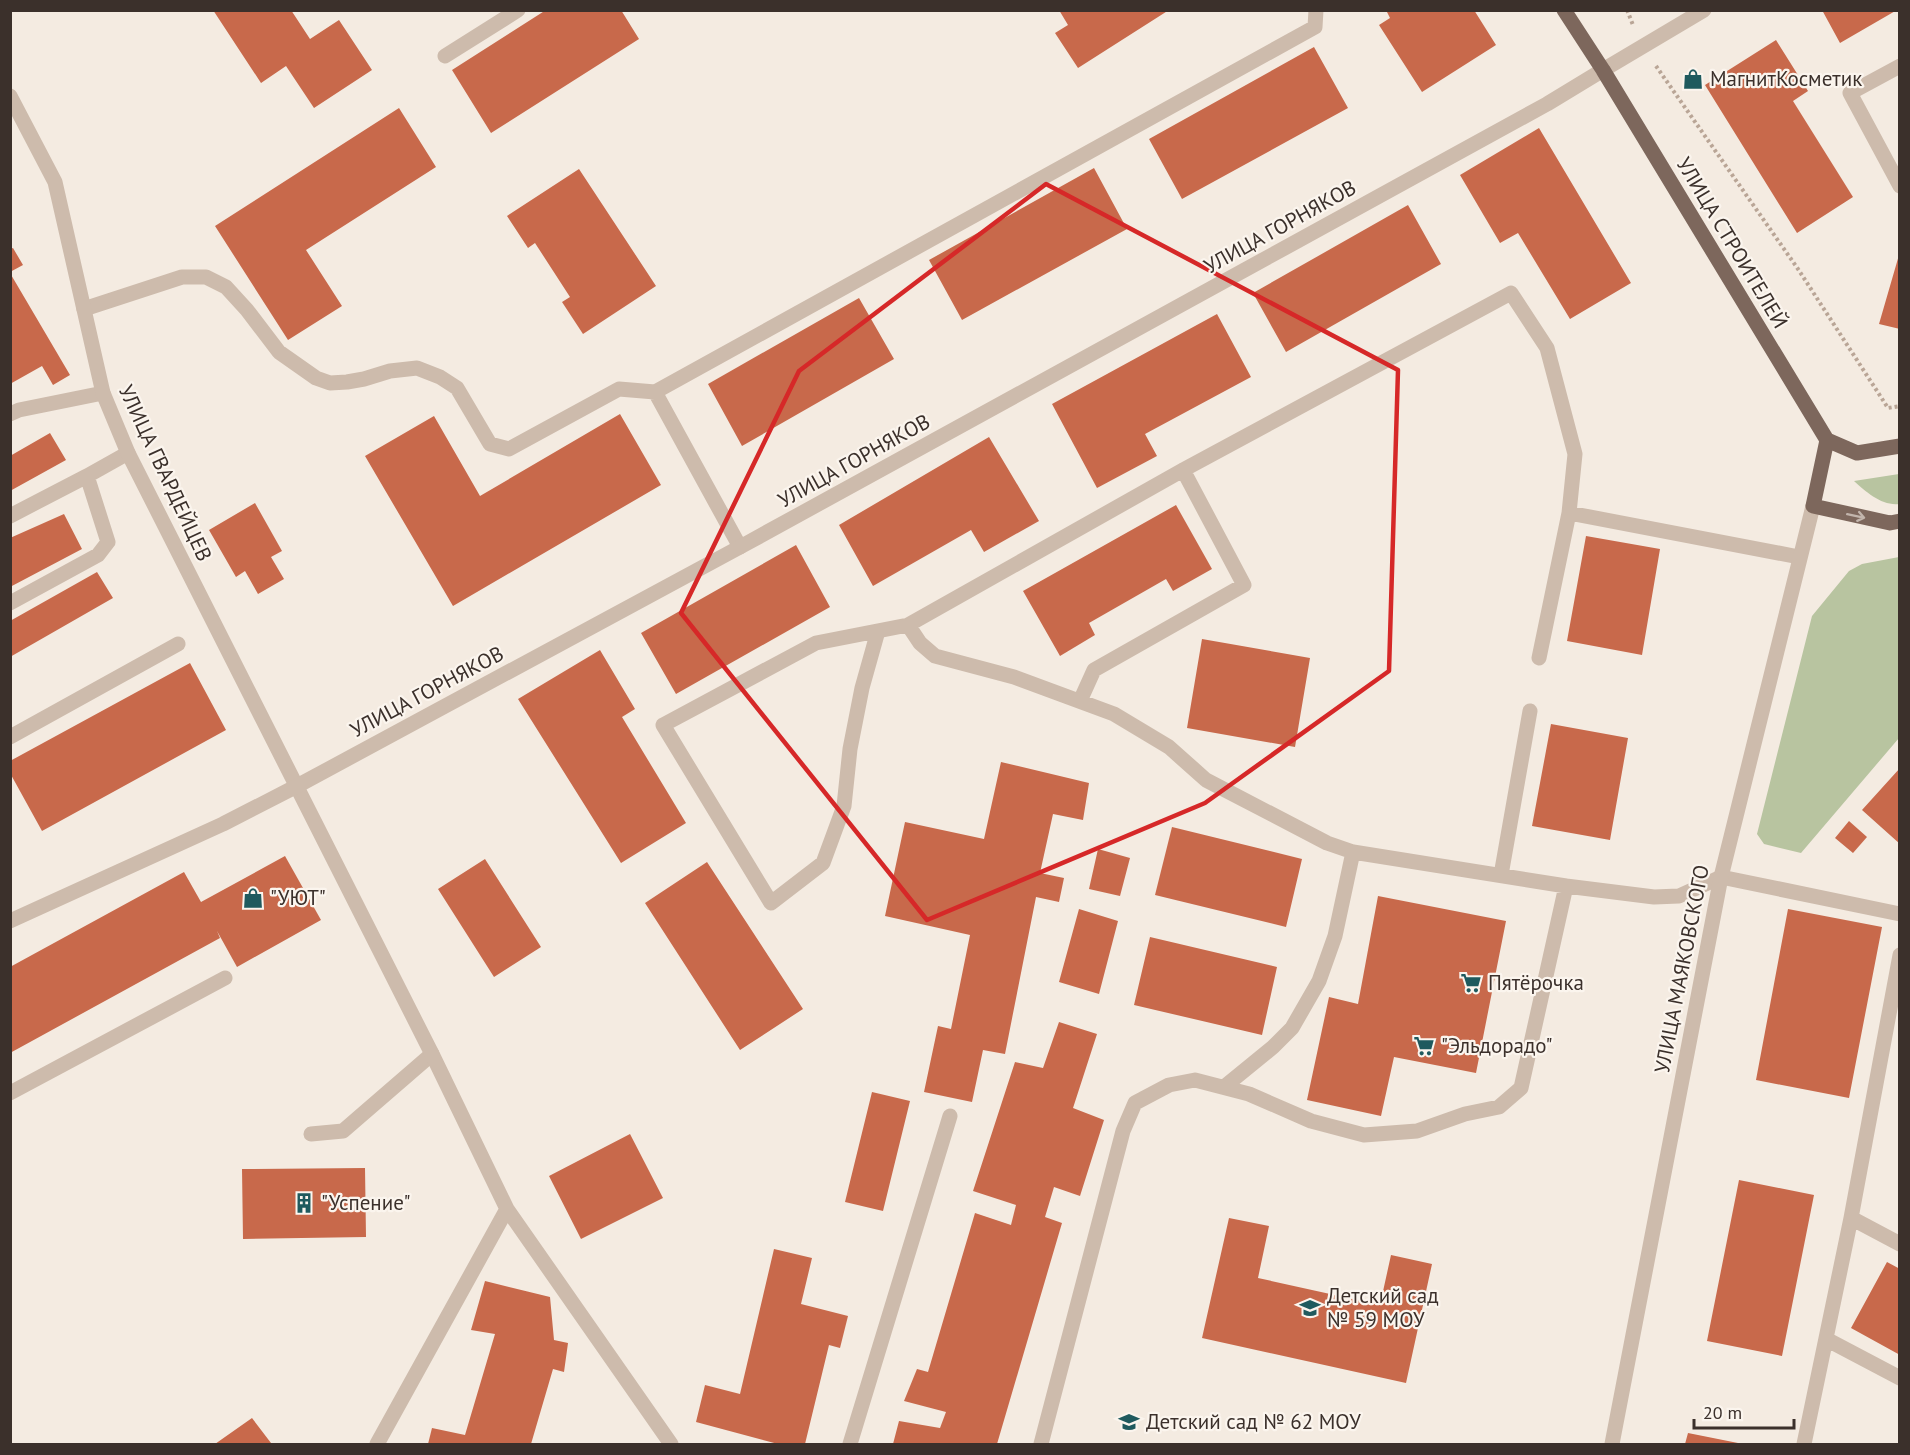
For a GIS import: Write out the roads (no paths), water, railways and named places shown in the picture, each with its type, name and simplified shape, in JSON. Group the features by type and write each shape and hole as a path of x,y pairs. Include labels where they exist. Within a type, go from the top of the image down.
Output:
{"main road":[{"name":"УЛИЦА СТРОИТЕЛЕЙ","path":"1564,10 1603,70 1827,440"},
{"path":"1899,446 1857,453 1827,440 1813,506 1890,523 1899,521"}],"street":[{"path":"446,56 518,10"},
{"path":"84,309 182,277 206,277 226,287 279,352 316,378 330,383 347,382 390,371 417,368 457,388 490,444 509,449 619,389 655,392 1315,27 1316,10"},
{"name":"УЛИЦА ГОРНЯКОВ","path":"10,921 223,824 297,786 740,547 1537,110 1704,10"},
{"path":"1899,66 1850,93 1899,186"},
{"name":"УЛИЦА ГВАРДЕЙЦЕВ","path":"10,96 55,182 103,393 128,453 432,1054 507,1209 671,1444"},
{"path":"878,631 862,688 850,749 844,806 823,863 771,903 663,725 816,643 908,625 1183,470 1511,293 1547,348 1575,454 1569,513 1539,658"},
{"path":"655,392 740,547"},
{"path":"10,414 19,410 103,393"},
{"path":"10,516 128,453"},
{"path":"1080,701 1094,670 1244,585 1183,470"},
{"path":"10,603 98,555 108,542 87,476"},
{"name":"УЛИЦА МАЯКОВСКОГО","path":"1612,1444 1721,876 1813,506"},
{"path":"1569,513 1799,557"},
{"path":"908,625 920,643 935,656 1014,677 1114,714 1169,747 1206,780 1328,843 1353,852 1566,886 1654,897 1679,896 1721,876 1899,914"},
{"path":"10,737 178,644"},
{"path":"1501,875 1530,711"},
{"path":"1224,1087 1273,1047 1292,1028 1319,981 1335,936 1353,852"},
{"path":"1041,1444 1123,1131 1135,1103 1169,1085 1195,1080 1249,1094 1311,1121 1364,1135 1417,1131 1465,1114 1498,1107 1521,1088 1566,886"},
{"path":"1804,1444 1851,1218 1899,955"},
{"path":"10,1093 225,978"},
{"path":"311,1134 343,1131 432,1054"},
{"path":"850,1444 950,1116"},
{"path":"377,1444 507,1209"},
{"path":"1851,1218 1899,1244"},
{"path":"1826,1339 1899,1378"}],"place":[{"name":"МагнитКосметик","path":"1693,79"},
{"name":"\"УЮТ\"","path":"253,898"},
{"name":"Пятёрочка","path":"1471,983"},
{"name":"\"Эльдорадо\"","path":"1424,1046"},
{"name":"\"Успение\"","path":"304,1203"},
{"name":"Детский сад № 59 МОУ","path":"1310,1308"},
{"name":"Детский сад № 62 МОУ","path":"1129,1422"}]}
